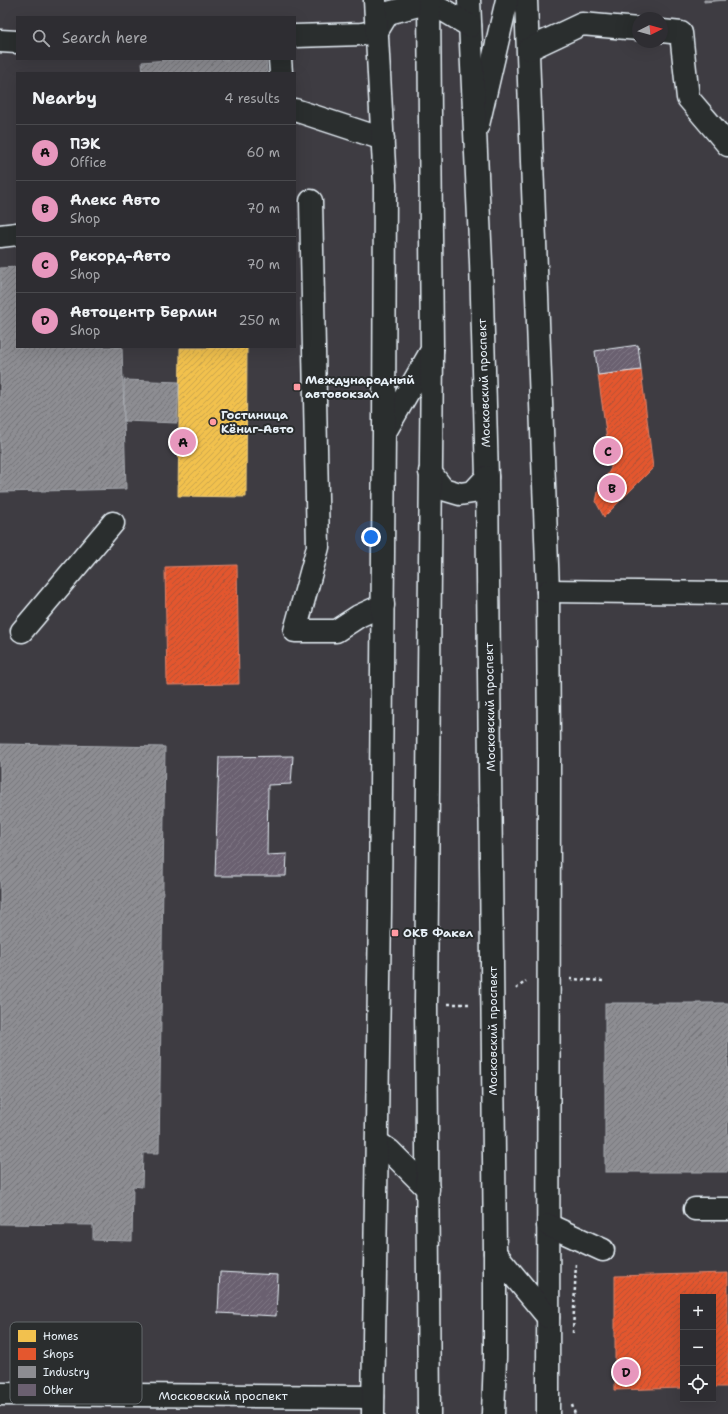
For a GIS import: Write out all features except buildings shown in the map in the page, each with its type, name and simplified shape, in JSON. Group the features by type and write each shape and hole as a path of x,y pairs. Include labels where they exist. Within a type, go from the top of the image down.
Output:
{"street":[{"name":"Московский проспект","path":"142,1398 373,1405 383,604 385,185 375,0"},
{"name":"Московский проспект","path":"469,0 481,262 487,477 496,1357 492,1414"},
{"path":"475,136 507,0"},
{"path":"526,0 548,591 550,756 548,1414"},
{"path":"429,1414 426,1004 432,350 430,1"},
{"path":"296,36 362,34 377,31 388,12 430,1 470,26"},
{"path":"528,49 582,24 632,28"},
{"path":"668,32 681,33 688,98 728,145"},
{"path":"0,41 16,42"},
{"path":"280,60 281,72"},
{"path":"296,110 382,139"},
{"path":"312,201 318,547 295,631 336,632 359,616 383,604"},
{"path":"0,236 16,234"},
{"path":"384,433 432,350"},
{"path":"430,472 443,490 460,494 473,492 487,477"},
{"path":"22,631 113,523"},
{"path":"548,591 728,593"},
{"path":"377,1142 390,1151 428,1189"},
{"path":"695,1209 728,1209"},
{"path":"548,1225 602,1250"},
{"path":"495,1253 548,1317"},
{"name":"Московский проспект","path":"0,1394 10,1394"}],"path":[{"path":"426,1004 493,1004 530,978"},
{"path":"572,1338 578,1239"},
{"path":"571,1404 575,1414"}],"place":[{"name":"Международный автовокзал","path":"297,387"},
{"name":"Гостиница Кёниг-Авто","path":"213,422"},
{"name":"ПЭК","path":"183,442"},
{"name":"Рекорд-Авто","path":"608,451"},
{"name":"Алекс Авто","path":"612,488"},
{"name":"ОКБ Факел","path":"395,933"},
{"name":"Автоцентр Берлин","path":"626,1372"}]}
